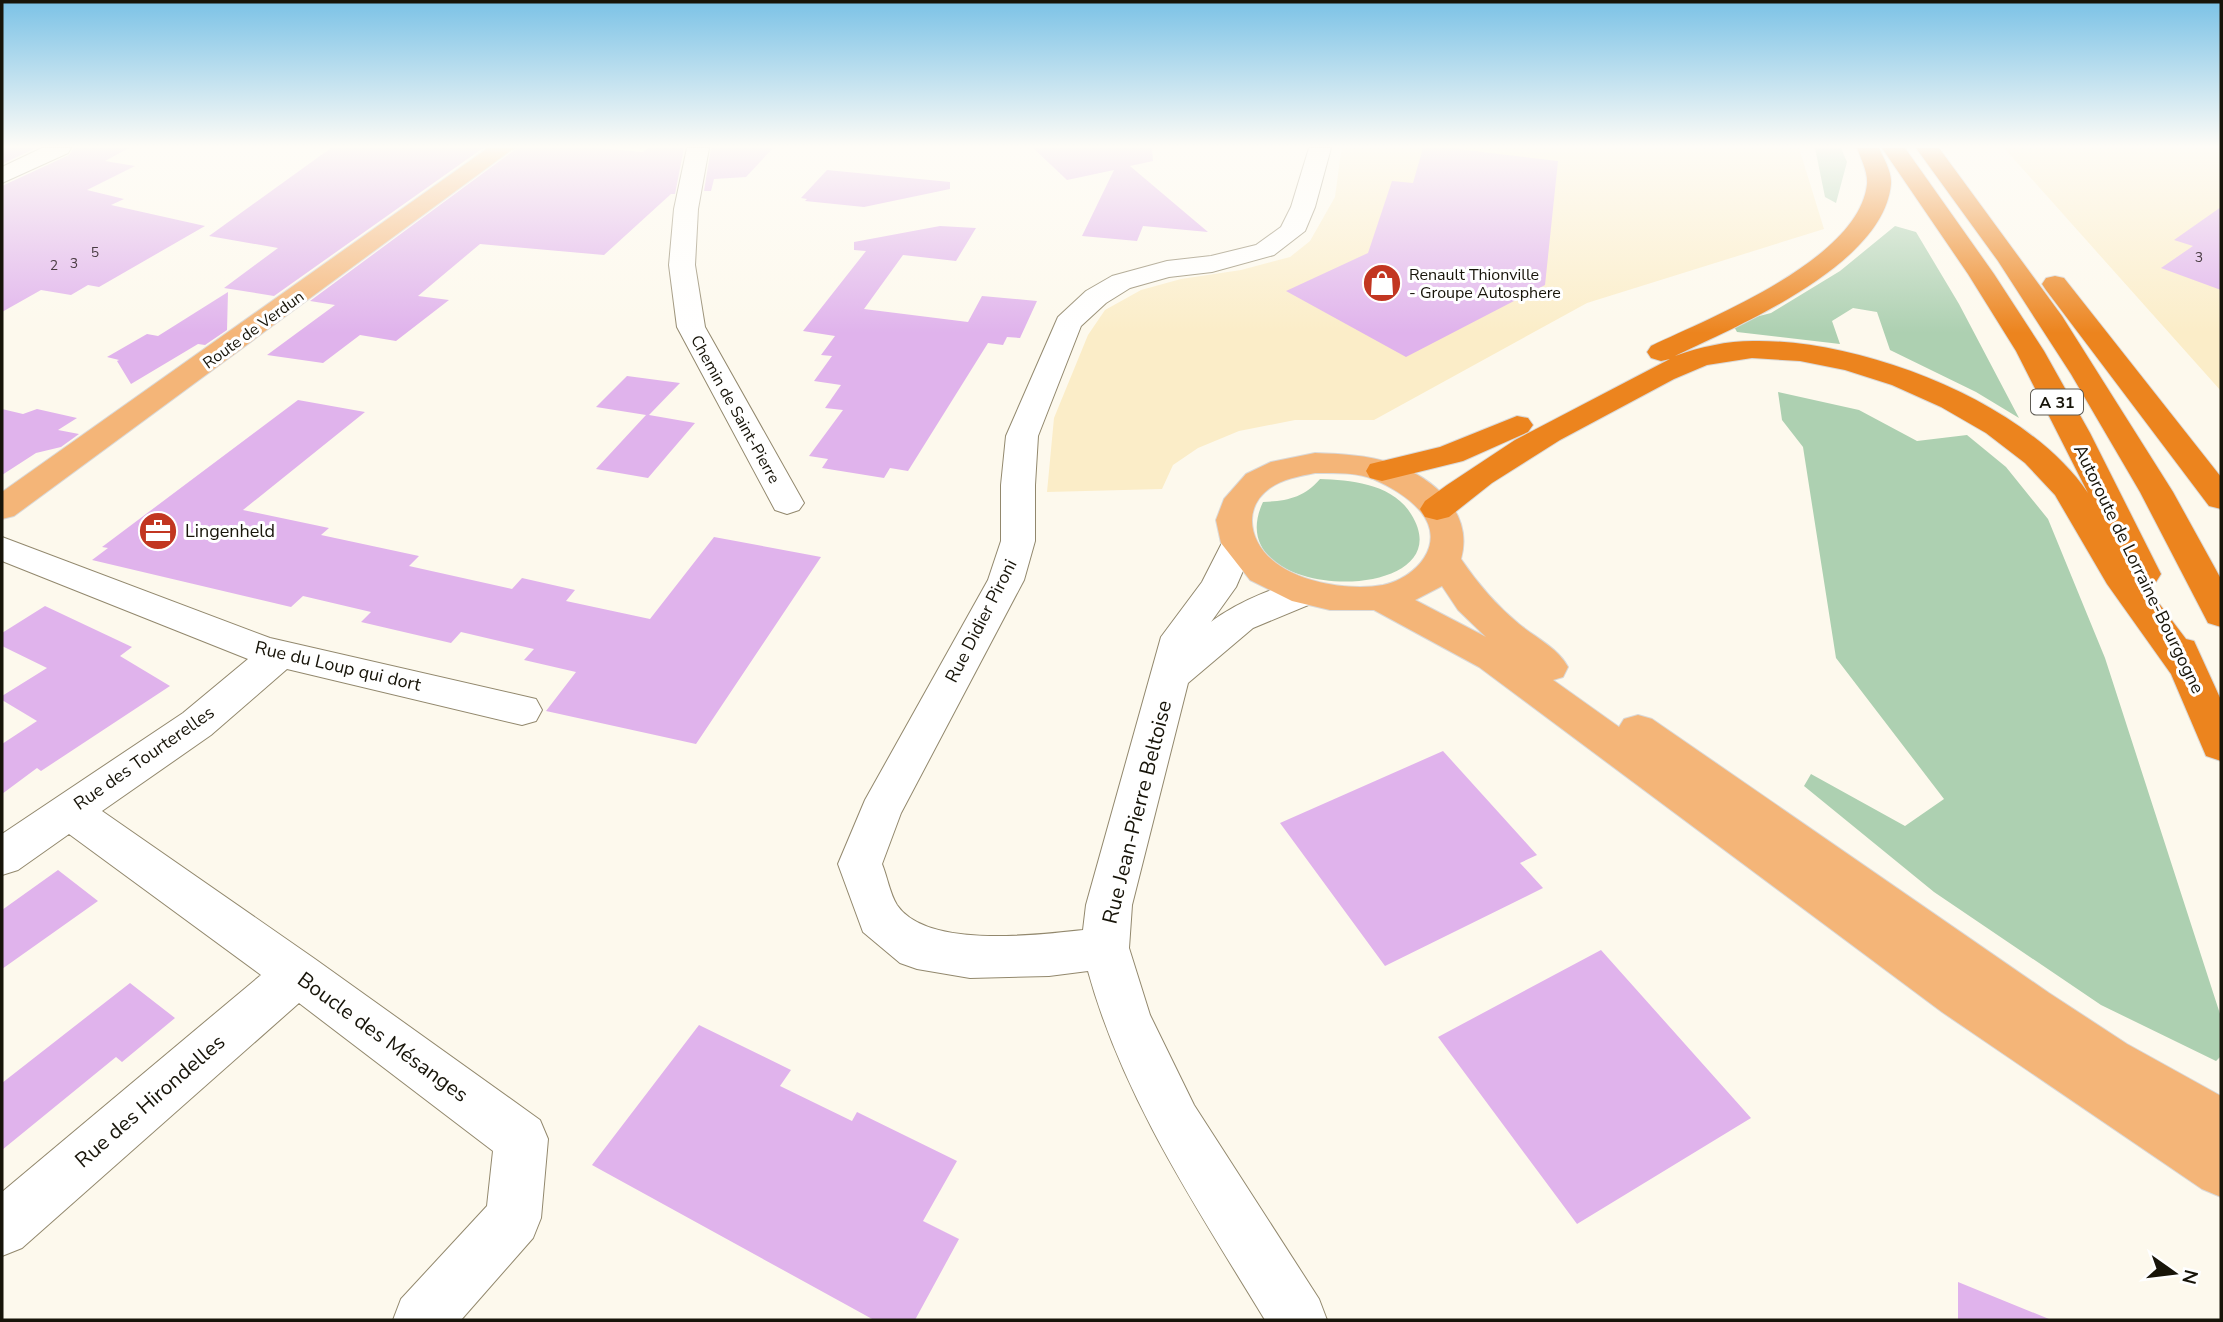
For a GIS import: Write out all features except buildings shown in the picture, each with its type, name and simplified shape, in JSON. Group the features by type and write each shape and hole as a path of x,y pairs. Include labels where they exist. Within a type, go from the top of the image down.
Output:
{"highway":[{"path":"1382,471 1433,462 1479,445 1813,271 1850,243 1869,217 1871,210"},
{"name":"Autoroute de Lorraine-Bourgogne","path":"1937,210 1974,262 2030,352 2094,471 2191,673 2221,745"},
{"name":"A 31","path":"1974,210 2024,277 2101,397 2159,496 2221,614"},
{"path":"1994,210 2112,354 2221,499"},
{"path":"1437,509 1474,478 1541,436 1678,365 1709,355 1747,350 1789,349 1818,354 1879,370 1942,395 1991,423 2020,444 2066,488 2139,607 2191,673"}],"main road":[{"name":"Route de Verdun","path":"2,508 417,210"},
{"path":"1315,463 1349,464 1382,471 1423,494 1437,509 1446,526 1448,543 1443,559 1430,577 1408,590 1380,598 1330,598 1305,592 1263,572 1238,543 1234,520 1241,499 1258,481 1283,469 1315,463"},
{"path":"1443,559 1471,600 1506,634 1555,672 2032,1009 2109,1061 2221,1125"},
{"path":"1380,598 1493,657 1980,1010 2221,1170"}],"street":[{"name":"Chemin de Saint-Pierre","path":"686,210 682,265 691,327 787,502"},
{"name":"Rue Didier Pironi","path":"1105,948 1049,955 970,957 917,948 878,918 860,864 880,811 1006,580 1015,556 1022,436 1068,323 1096,297 1121,282 1167,269 1212,264 1265,250 1292,231 1302,210"},
{"name":"Rue Jean-Pierre Beltoise","path":"1238,543 1218,587 1180,637 1109,905 1105,948 1126,1019 1175,1123 1298,1320"},
{"name":"Rue du Loup qui dort","path":"2,548 262,650 522,710"},
{"path":"1172,674 1240,619 1305,592"},
{"name":"Rue des Tourterelles","path":"2,857 197,724 281,653"},
{"name":"Boucle des Mésanges","path":"69,811 298,974 521,1139 513,1218 422,1320"},
{"name":"Rue des Hirondelles","path":"2,1228 298,974"}],"shaded area":[{"path":"1328,210 1818,210 1824,229 1587,303 1374,420 1295,420 1239,431 1198,448 1173,465 1162,489 1047,492 1054,418 1088,335 1105,310 1141,290 1290,257 1310,241"},
{"path":"2059,210 2221,210 2221,391"}],"green space":[{"path":"1895,226 1916,232 1959,304 2019,418 1976,392 1890,350 1877,312 1853,308 1832,321 1840,344 1737,332 1732,323 1771,313 1840,271"},
{"path":"1778,392 1859,410 1917,441 1967,435 2006,467 2048,519 2105,658 2221,1017 2221,1056 2216,1061 2101,1005 1934,892 1804,786 1811,774 1905,826 1944,799 1836,658 1803,447 1782,420"},
{"path":"1320,479 1370,486 1394,496 1403,504 1411,514 1419,544 1405,566 1377,578 1340,582 1304,576 1274,561 1258,536 1263,502 1294,497 1308,490"}],"place":[{"name":"Renault Thionville - Groupe Autosphere","path":"1382,283"},
{"name":"Lingenheld","path":"158,531"}]}
